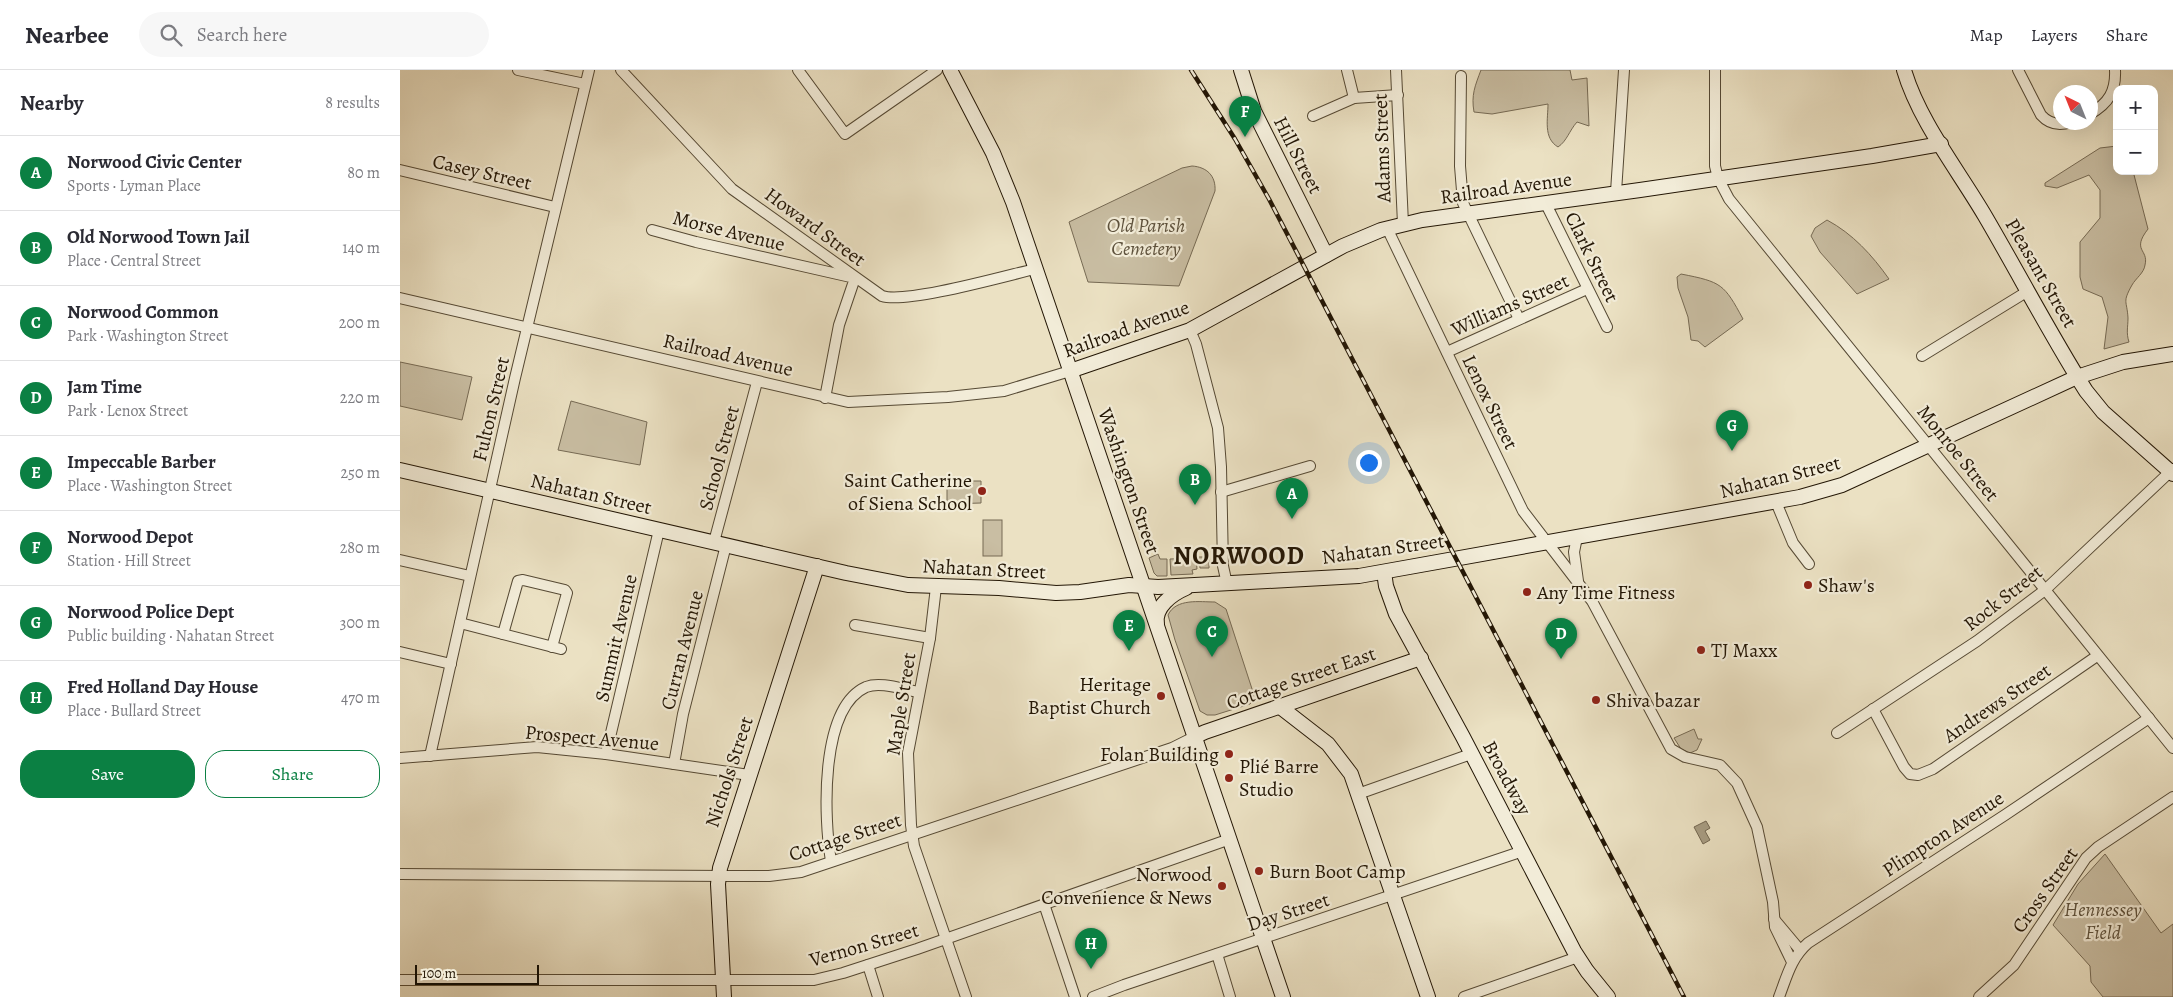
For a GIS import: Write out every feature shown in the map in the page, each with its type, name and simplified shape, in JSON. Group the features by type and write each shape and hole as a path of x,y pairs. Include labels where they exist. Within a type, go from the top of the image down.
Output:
{"main road":[{"name":"Washington Street","path":"950,70 1000,170 1283,997"},
{"name":"Hill Street","path":"1241,70 1254,111 1326,255"},
{"name":"Pleasant Street","path":"1904,70 1914,97 2077,377 2103,412 2172,471"},
{"name":"Railroad Avenue","path":"1070,371 1190,330 1326,255 1364,236 1387,228 1467,213 1872,156 1941,144"},
{"name":"Nahatan Street","path":"400,470 876,579 936,587 999,588 1064,593 1143,586 1195,586 1327,579 1384,572 1776,502 1842,485 2077,377 2124,362 2173,354"},
{"name":"Nichols Street","path":"724,997 719,876 724,852 817,566"},
{"name":"Broadway","path":"1384,572 1388,597 1420,658 1578,957 1608,997"},
{"path":"1157,625 1158,612 1166,600 1179,591 1195,586"},
{"name":"Cottage Street East","path":"1194,737 1420,658"},
{"path":"1279,706 1328,744 1345,765 1358,794 1428,997"}],"street":[{"path":"518,70 585,84"},
{"name":"Fulton Street","path":"430,756 555,207 589,70"},
{"name":"Howard Street","path":"621,70 732,189 882,296 889,298 912,296 1035,269"},
{"path":"798,70 845,134 938,70"},
{"path":"1347,70 1354,98"},
{"name":"Adams Street","path":"1396,70 1403,224"},
{"path":"1616,192 1624,70"},
{"path":"1715,70 1715,166 1718,178"},
{"path":"2018,70 2041,115 2046,121 2053,122"},
{"path":"2098,110 2110,99 2114,89 2115,70"},
{"path":"1461,76 1460,166 1463,203 1519,319"},
{"path":"1313,116 1354,98 1398,94"},
{"name":"Casey Street","path":"400,170 555,207"},
{"name":"Monroe Street","path":"1718,178 1729,199 1930,445 2097,656 2173,748"},
{"name":"Clark Street","path":"1545,202 1607,327"},
{"name":"Lenox Street","path":"1387,228 1523,511 1592,601 1671,749 1685,757 1720,765 1737,782 1757,827 1778,935 1792,962"},
{"name":"Morse Avenue","path":"652,230 696,242 855,278"},
{"path":"825,398 839,325 855,278"},
{"name":"Williams Street","path":"1447,352 1587,289"},
{"path":"1922,356 2028,291"},
{"name":"Railroad Avenue","path":"400,298 848,402 970,395 1004,391 1070,371"},
{"path":"1190,330 1196,344 1218,428 1223,566 1227,584"},
{"name":"School Street","path":"720,543 757,382"},
{"path":"1220,492 1310,466"},
{"name":"Rock Street","path":"1837,733 1977,641 2045,590 2172,471"},
{"path":"1776,502 1786,529 1809,564"},
{"name":"Summit Avenue","path":"606,754 659,530"},
{"name":"Lenox Street","path":"1577,537 1574,552 1578,582"},
{"name":"Curran Avenue","path":"674,764 720,543"},
{"path":"400,560 470,576"},
{"path":"460,623 557,648 567,593 562,589 523,580 518,581 503,634"},
{"name":"Maple Street","path":"936,587 930,638 908,753 912,834 966,997"},
{"path":"855,625 930,638"},
{"path":"400,652 452,664"},
{"name":"Andrews Street","path":"1873,710 1904,767 1910,774 1915,775 1933,768 2097,656"},
{"path":"831,860 827,835 828,758 846,706 866,687 878,685 920,692"},
{"name":"Plimpton Avenue","path":"1779,997 1792,962 1800,950 1839,922 2005,815 2149,718"},
{"name":"Cottage Street","path":"400,874 719,876 800,872 831,860 1172,748 1194,737"},
{"name":"Prospect Avenue","path":"400,758 537,747 606,754 749,775"},
{"path":"1358,794 1471,754"},
{"name":"Cross Street","path":"1979,997 2014,965 2086,858 2098,847 2173,797"},
{"name":"Vernon Street","path":"400,980 814,980 868,965 1230,839"},
{"name":"Day Street","path":"1093,997 1523,851"},
{"path":"1044,904 1075,997"},
{"path":"1774,919 1800,950"},
{"path":"1217,954 1230,997"},
{"path":"1464,997 1578,957"},
{"path":"868,965 878,997"}],"green space":[{"path":"1481,70 1570,70 1572,80 1587,78 1589,126 1577,122 1564,142 1558,147 1550,139 1548,133 1548,104 1492,114 1474,112 1473,95"},
{"path":"2113,146 2113,175 2134,175 2148,229 2141,242 2146,260 2144,268 2132,285 2126,299 2129,342 2104,349 2108,317 2102,297 2083,289 2080,277 2080,242 2100,218 2100,190 2089,175 2057,188 2045,186 2045,183 2100,148"},
{"name":"Old Parish Cemetery","path":"1192,166 1202,168 1210,173 1214,181 1215,191 1179,286 1088,282 1069,222 1182,168"},
{"path":"1827,220 1861,246 1889,279 1857,294 1820,252 1811,236 1815,228"},
{"path":"1681,274 1705,279 1720,286 1731,298 1743,319 1705,347 1698,341 1691,340 1688,317 1678,288 1677,277"},
{"path":"400,362 472,377 462,420 400,406"},
{"path":"571,401 647,422 640,465 558,450"},
{"path":"947,481 981,481 981,503 947,504"},
{"path":"983,520 1002,520 1002,556 983,556"},
{"path":"1158,554 1160,559 1167,559 1167,576 1157,576 1154,573 1149,558"},
{"path":"1199,557 1209,557 1209,568 1200,568"},
{"path":"1196,558 1197,569 1192,570 1193,574 1171,575 1170,559"},
{"path":"1215,602 1226,609 1254,695 1250,704 1215,715 1207,715 1200,711 1168,615 1182,603"},
{"path":"1694,729 1698,739 1702,739 1697,750 1690,753 1681,749 1674,738"},
{"name":"Hennessey Field","path":"2105,854 2161,933 2173,924 2173,997 2103,997 2091,982 2090,966 2053,925 2078,884"}],"shaded area":[{"path":"1706,821 1710,828 1705,831 1710,840 1703,844 1694,827"}],"railway":[{"path":"1191,70 1235,139 1269,199 1684,997"}],"place":[{"name":"Norwood Depot","path":"1245,137"},
{"name":"Norwood Police Dept","path":"1732,451"},
{"name":"Saint Catherine of Siena School","path":"982,491"},
{"name":"Old Norwood Town Jail","path":"1195,505"},
{"name":"Norwood Civic Center","path":"1292,519"},
{"name":"Shaw's","path":"1808,585"},
{"name":"Any Time Fitness","path":"1527,592"},
{"name":"TJ Maxx","path":"1701,650"},
{"name":"Impeccable Barber","path":"1129,651"},
{"name":"Norwood Common","path":"1212,657"},
{"name":"Jam Time","path":"1561,659"},
{"name":"Heritage Baptist Church","path":"1161,696"},
{"name":"Shiva bazar","path":"1596,700"},
{"name":"Folan Building","path":"1229,754"},
{"name":"Plié Barre Studio","path":"1229,778"},
{"name":"Burn Boot Camp","path":"1259,871"},
{"name":"Norwood Convenience & News","path":"1222,886"},
{"name":"Fred Holland Day House","path":"1091,969"}],"district":[{"name":"NORWOOD","path":"1239,556"}]}
